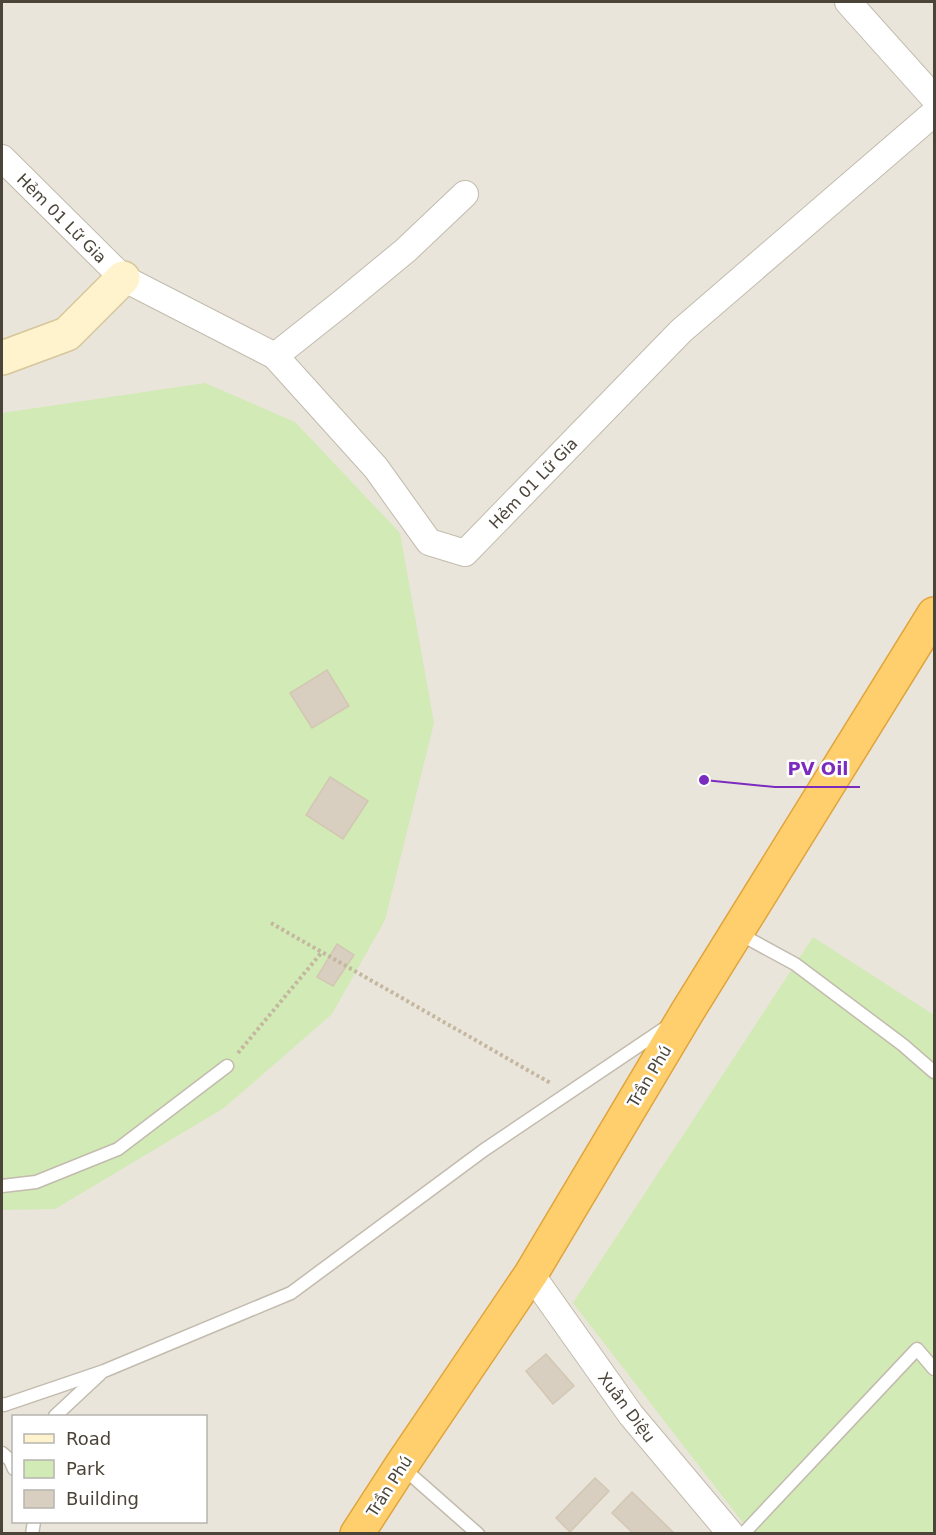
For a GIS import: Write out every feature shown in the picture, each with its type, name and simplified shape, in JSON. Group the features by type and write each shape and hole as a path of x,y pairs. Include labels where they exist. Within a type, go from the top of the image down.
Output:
{"highway":[{"name":"Trần Phú","path":"357,1533 531,1274 686,1014 934,614"}],"street":[{"path":"848,2 934,98"},
{"name":"Hẻm 01 Lữ Gia","path":"2,158 123,278 274,356 376,468 429,542 465,553 681,332 934,113"},
{"path":"274,356 406,250 465,194"},
{"path":"2,358 67,333 123,278"},
{"name":"Xuân Diệu","path":"531,1274 632,1415 730,1533"}],"lane":[{"path":"737,933 795,964 903,1045 934,1072"},
{"path":"2,1404 104,1371 291,1293 484,1150 686,1014"},
{"path":"2,1186 36,1182 118,1149 227,1066"},
{"path":"743,1533 917,1349 934,1369"},
{"path":"57,1415 104,1371"},
{"path":"401,1466 478,1533"}],"path":[{"path":"271,923 568,1093"},
{"path":"227,1066 322,952"}],"shaded area":[{"path":"2,2 934,2 934,1533 2,1534"}],"green space":[{"path":"205,383 295,422 400,533 434,723 385,920 332,1014 224,1108 55,1209 2,1210 2,413"},
{"path":"813,937 934,1015 934,1533 751,1533 573,1303"}],"building":[{"path":"327,670 349,706 312,728 290,693"},
{"path":"330,777 368,801 343,839 306,815"},
{"path":"337,944 354,955 333,986 317,977"},
{"path":"546,1354 574,1386 553,1404 526,1371"},
{"path":"595,1478 609,1491 570,1532 556,1518"},
{"path":"632,1492 675,1534 634,1534 612,1513"}],"place":[{"name":"PV Oil","path":"704,780"}]}
